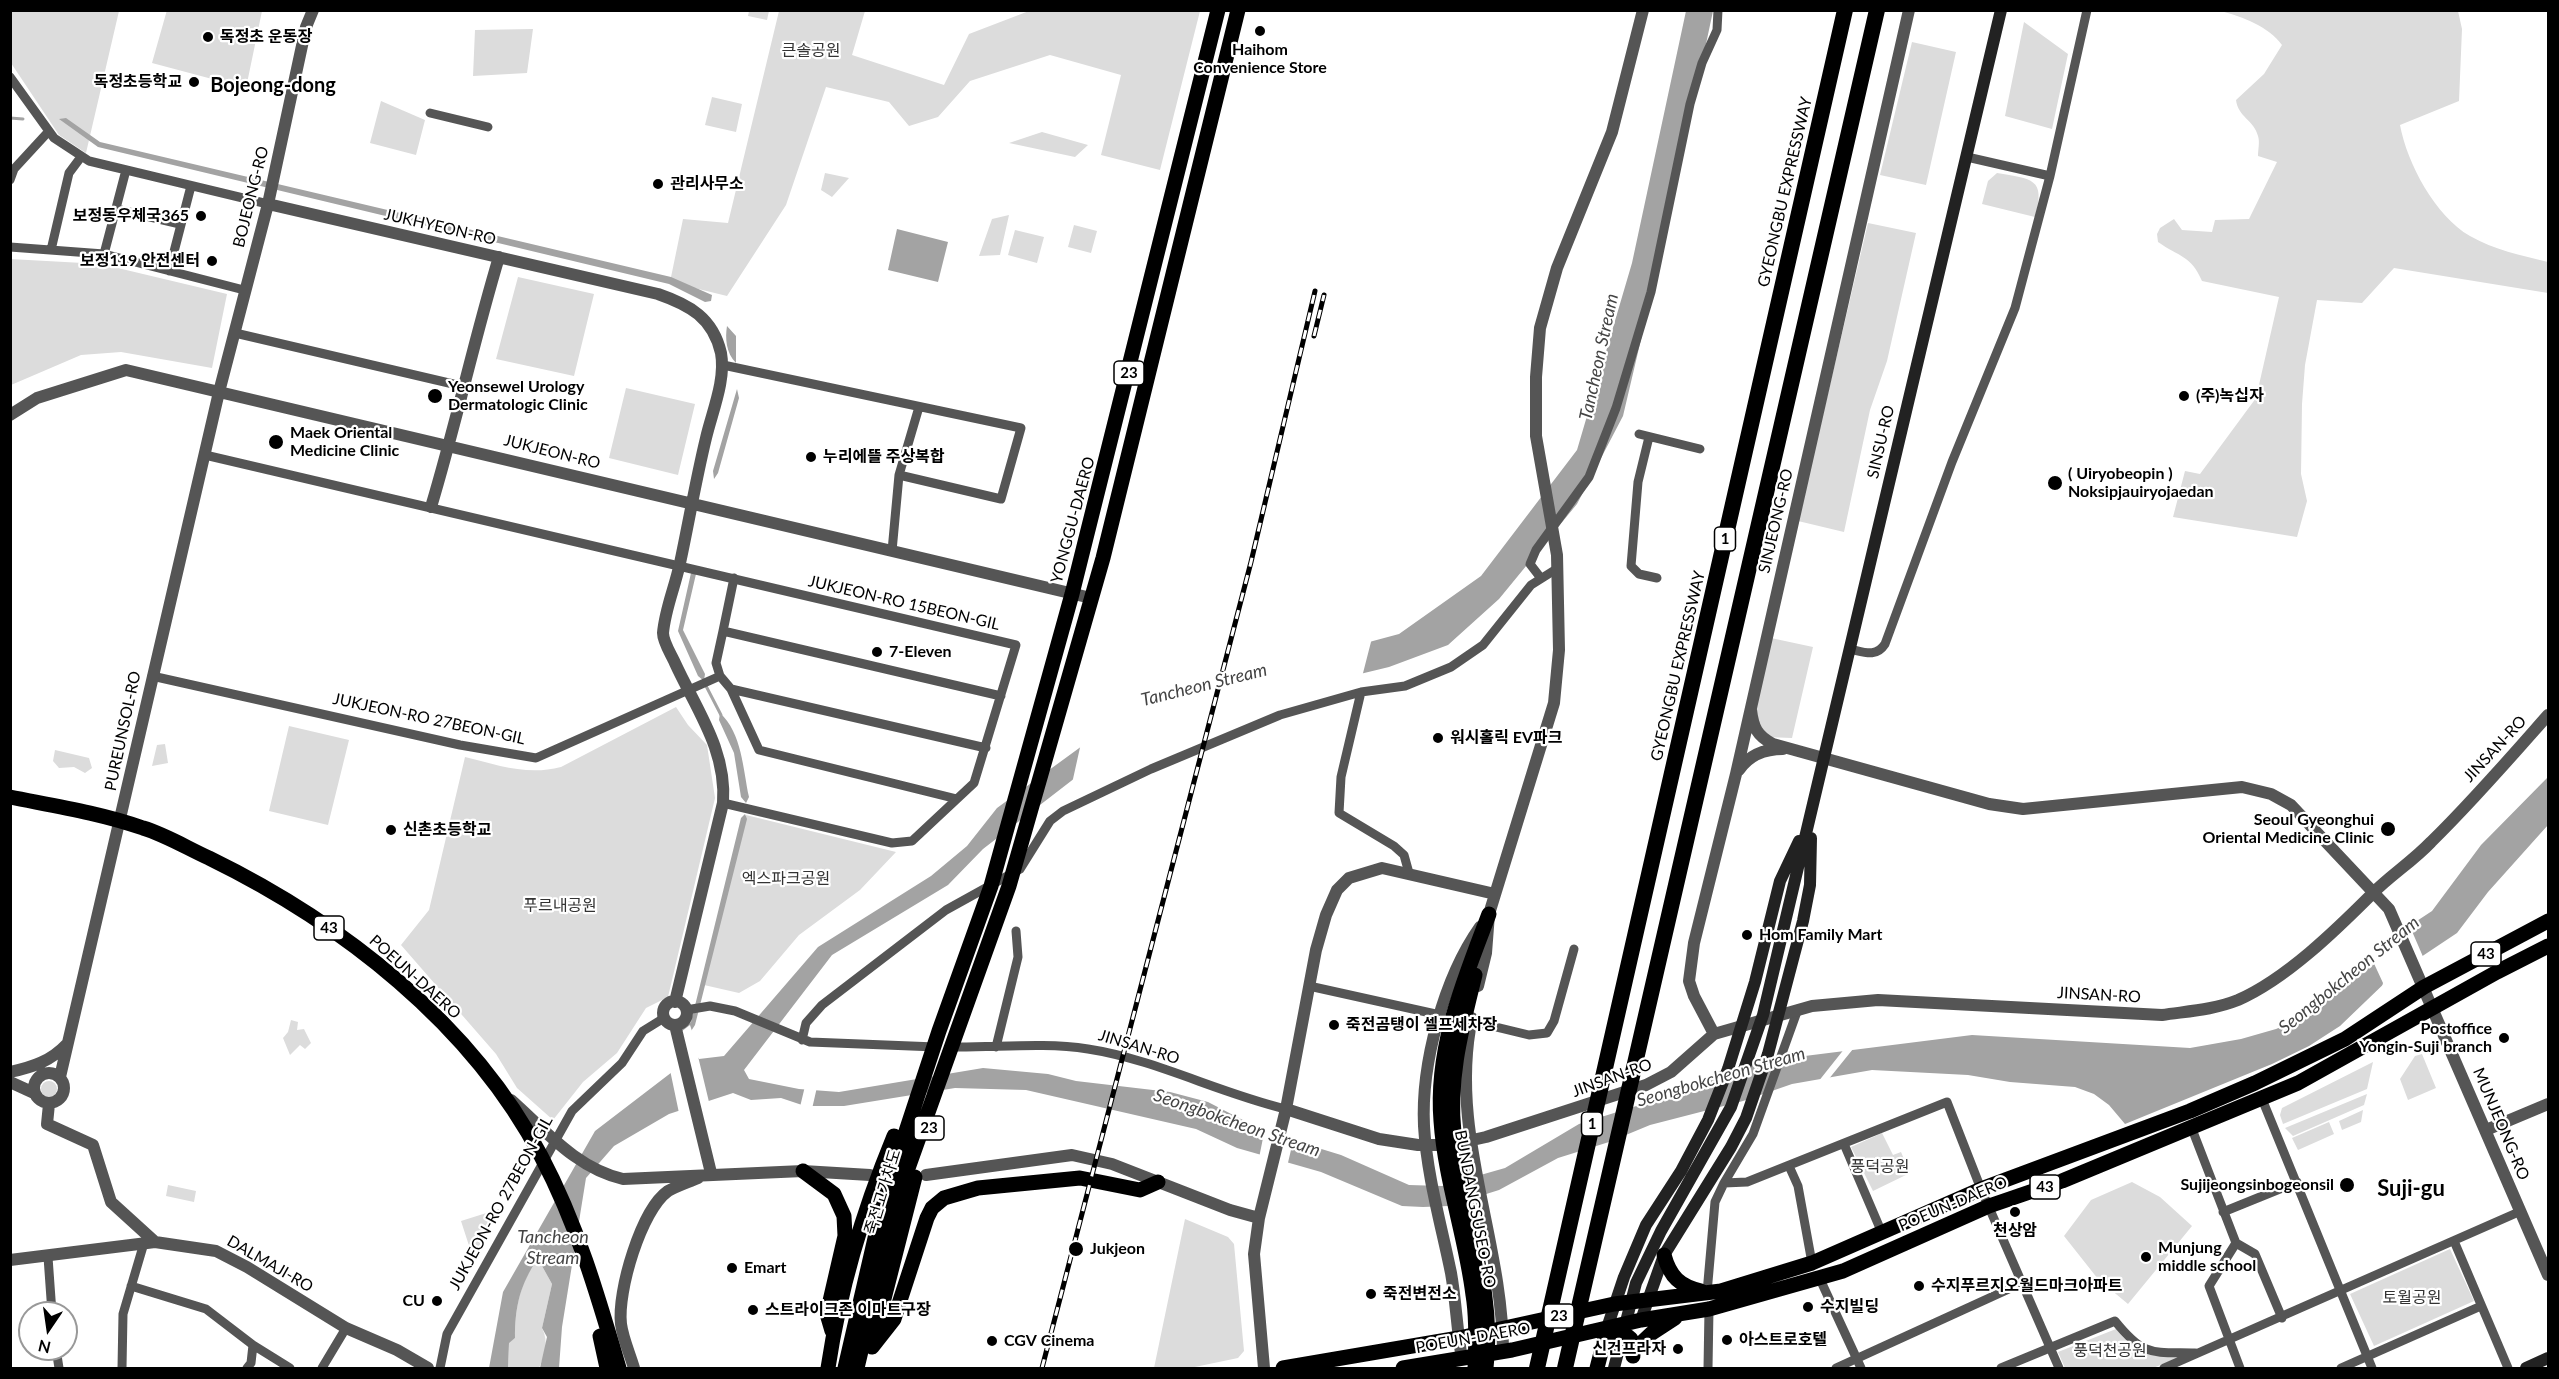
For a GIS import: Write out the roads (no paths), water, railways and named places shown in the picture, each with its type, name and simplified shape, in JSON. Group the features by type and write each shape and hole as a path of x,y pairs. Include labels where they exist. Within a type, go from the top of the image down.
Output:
{"highway":[{"name":"GYEONGBU EXPRESSWAY","path":"1539,1362 1845,10"},
{"name":"1","path":"1566,1368 1876,10"}],"main road":[{"name":"YONGGU-DAERO","path":"939,1031 991,886 1072,594 1218,10"},
{"name":"23","path":"865,1368 901,1227 958,1030 1009,886 1091,598 1238,10"},
{"name":"SINSU-RO","path":"1614,1368 1636,1283 1714,1142 1736,1096 1763,1015 2001,10"},
{"name":"POEUN-DAERO","path":"10,797 144,833 245,876 314,917 362,952 411,994 484,1069 556,1186 597,1287 609,1350 607,1368"},
{"name":"POEUN-DAERO","path":"10,807 86,816"},
{"path":"1597,1368 1614,1304 1646,1225 1681,1171 1708,1120 1728,1070 1755,982 1780,881 1811,816"},
{"path":"1633,1358 1646,1300 1664,1255 1731,1147 1746,1118 1783,1007 1810,885 1811,816"},
{"name":"POEUN-DAERO","path":"144,833 240,884 308,925 357,960 406,1002 479,1077 527,1141"},
{"name":"BUNDANGSUSEO-RO","path":"1486,1368 1485,1294 1460,1175 1453,1119 1452,1084 1457,1045 1489,914"},
{"name":"POEUN-DAERO","path":"1282,1368 1459,1338 1614,1304 1721,1291 1812,1263 1981,1189 2190,1111 2255,1083 2345,1039 2424,987 2548,921"},
{"name":"POEUN-DAERO","path":"1403,1368 1503,1352 1641,1320 1709,1309 1844,1271 1989,1206 2062,1181 2298,1083 2548,946"},
{"name":"죽전고가차도","path":"865,1368 897,1199 958,1030"},
{"name":"23","path":"828,1368 832,1342 862,1221 874,1184 939,1031"},
{"name":"죽전고가차도","path":"845,1368 885,1195 939,1031"},
{"name":"BUNDANGSUSEO-RO","path":"1453,1119 1447,1169 1474,1296 1475,1368"},
{"path":"803,1171 834,1194 844,1216 845,1236 827,1314 832,1342 823,1368"},
{"path":"872,1347 894,1319 927,1218 932,1208 944,1198 978,1188 1043,1180 1080,1178 1140,1190 1158,1182"},
{"path":"1664,1255 1671,1274 1680,1284 1707,1293"},
{"path":"1633,1358 1652,1332 1676,1315 1669,1297"},
{"path":"1603,1346 1615,1335 1625,1334 1631,1339 1633,1358"},
{"name":"POEUN-DAERO","path":"609,1350 619,1368"},
{"path":"2526,1368 2548,1358"}],"street":[{"name":"BOJEONG-RO","path":"219,392 269,199 306,27 314,10"},
{"path":"1503,1352 1503,1328 1487,1233 1453,1119 1465,1078 1471,1021 1486,953 1489,914 1554,703 1559,650 1558,568 1536,436 1537,360 1542,318 1557,268 1612,132 1643,10"},
{"path":"1540,577 1530,564 1536,550 1589,477 1633,357 1651,292 1690,104 1702,63 1717,30 1718,10"},
{"name":"SINJEONG-RO","path":"1714,1034 1694,996 1689,971 1751,710 1909,10"},
{"path":"1850,648 1874,654 1885,644 1952,462 2011,318 2050,176 2086,10"},
{"name":"JUKHYEON-RO","path":"10,77 54,138 89,161 191,186 269,199 681,302 699,313 710,325 723,364"},
{"path":"430,113 488,128"},
{"path":"10,180 14,169 49,131"},
{"path":"51,250 69,173 81,156"},
{"path":"1967,157 2050,176"},
{"path":"104,254 126,170"},
{"path":"169,271 191,186"},
{"path":"116,209 180,224"},
{"path":"10,247 104,254 244,290"},
{"path":"431,507 466,387 483,310 499,257"},
{"path":"235,333 466,387"},
{"path":"675,1002 723,803 723,772 716,744 687,691 663,637 669,601 680,565 690,503 723,364 1021,428 1001,499 899,475"},
{"name":"JUKJEON-RO","path":"10,415 37,398 126,370 450,444 1091,598"},
{"name":"PUREUNSOL-RO","path":"60,1077 219,392"},
{"path":"892,551 899,475 919,407"},
{"path":"1639,434 1700,449"},
{"path":"1649,437 1638,482 1631,566 1639,574 1657,578"},
{"name":"JUKJEON-RO 15BEON-GIL","path":"205,455 1016,645 974,783 912,841 892,843 723,803"},
{"path":"806,1041 806,1023 822,1005 946,910 1020,869 1050,821 1063,811 1151,769 1280,715 1361,692 1405,686 1426,678 1471,655 1483,645 1540,577 1558,568"},
{"path":"734,578 716,663 719,677 731,689 759,750 957,799"},
{"path":"723,631 1001,696"},
{"name":"JUKJEON-RO 27BEON-GIL","path":"152,676 460,745 536,758 687,691"},
{"path":"687,691 719,677"},
{"path":"731,689 986,748"},
{"path":"1361,692 1341,777 1339,813 1394,846 1404,855 1409,873"},
{"path":"1751,710 1752,724 1762,739 1788,749"},
{"name":"JINSAN-RO","path":"690,1009 710,1006 735,1011 806,1041 996,1047 1060,1046 1089,1049 1121,1056 1206,1086 1379,1139 1436,1146 1461,1144 1596,1103 1659,1080 1714,1034 1798,1009 1843,1001 1878,1000 2163,1015 2200,1012 2240,999 2262,987 2310,953 2374,891 2432,841 2548,716"},
{"path":"1736,774 1744,761 1762,751 1788,749"},
{"name":"MUNJEONG-RO","path":"1788,749 1989,804 2023,809 2228,787 2253,788 2271,794 2300,812 2389,909 2548,1275"},
{"path":"1264,1368 1254,1254 1259,1218 1286,1109 1309,986 1326,915 1337,890 1349,878 1382,868 1495,894"},
{"path":"1462,1359 1451,1275 1429,1167 1424,1125 1428,1070 1444,1001 1469,943 1489,914"},
{"path":"996,1047 1018,957 1016,931"},
{"path":"1471,1021 1529,1035 1547,1033 1554,1021 1574,949"},
{"path":"1309,986 1440,1015"},
{"path":"672,1026 685,1019 690,1009 675,1002 670,1002 664,1007 672,1026 709,1156 711,1173"},
{"path":"1707,1293 1715,1202 1753,1134 1798,1009"},
{"name":"JUKJEON-RO 27BEON-GIL","path":"440,1368 447,1334 572,1112 622,1063 643,1031 672,1026"},
{"path":"10,1072 34,1067 56,1055 68,1044"},
{"path":"10,1082 34,1093 42,1102 49,1104 60,1100 63,1094 63,1083 60,1077 50,1073 44,1074 35,1081 34,1093"},
{"path":"498,1089 569,1153 602,1174 637,1179 711,1173 803,1171 870,1175"},
{"path":"2262,1099 2372,1368"},
{"name":"POEUN-DAERO","path":"1724,1183 1747,1182 1947,1102 1981,1189"},
{"path":"49,1104 47,1124 93,1145 111,1202 150,1243 131,1286 123,1314 122,1368"},
{"path":"2486,1130 2548,1104"},
{"path":"2192,1128 2236,1243 2255,1254 2282,1318"},
{"name":"POEUN-DAERO","path":"1844,1144 1882,1233"},
{"path":"926,1175 1072,1155 1099,1159 1230,1210 1259,1218"},
{"path":"1789,1166 1798,1186 1812,1263"},
{"path":"634,1368 621,1325 620,1303 627,1268 658,1202 668,1192 711,1173"},
{"path":"2223,1212 2297,1182"},
{"path":"1981,1189 2060,1368"},
{"path":"2164,1368 2521,1211"},
{"path":"2454,1241 2508,1368"},
{"name":"DALMAJI-RO","path":"10,1260 150,1243 216,1251 247,1267 346,1328 397,1350 428,1368"},
{"path":"2236,1243 2209,1286 2241,1368"},
{"path":"48,1257 51,1301"},
{"path":"1451,1275 1466,1291 1485,1288 1493,1265"},
{"path":"1819,1277 1858,1364"},
{"path":"1836,1368 1858,1364 2022,1283"},
{"path":"131,1286 206,1309 253,1345 290,1368"},
{"path":"2341,1368 2481,1306"},
{"path":"1708,1368 1709,1309"},
{"path":"2001,1368 2115,1321 2131,1341 2147,1351 2200,1353"},
{"path":"322,1368 346,1328"},
{"path":"247,1368 251,1363 253,1345"}],"water":[{"path":"1686,11 1713,11 1663,246 1623,416 1577,504 1499,599 1448,645 1389,667 1141,727 983,849 948,885 832,955 744,1070 749,1079 799,1089 839,1092 983,1068 1048,1074 1076,1081 1170,1092 1208,1102 1266,1132 1341,1155 1409,1185 1442,1186 1505,1168 1579,1124 1665,1097 1718,1072 1757,1062 1972,1035 2190,1048 2241,1039 2276,1029 2300,1019 2322,1005 2359,974 2391,938 2432,911 2481,845 2548,777 2548,825 2488,892 2457,933 2391,977 2340,1026 2309,1046 2272,1064 2125,1124 2109,1105 2094,1094 2075,1087 2010,1082 1968,1075 1872,1070 1792,1084 1743,1101 1650,1125 1609,1142 1558,1158 1499,1190 1448,1206 1402,1206 1321,1172 1237,1148 1196,1129 1026,1090 955,1088 844,1106 805,1106 781,1098 751,1100 733,1093 669,1114 614,1146 586,1178 562,1327 559,1368 540,1368 547,1337 542,1328 552,1284 542,1266 534,1264 519,1300 515,1338 509,1343 508,1368 489,1368 503,1292 595,1131 676,1069 672,1038 691,1022 741,818 745,814 747,819 695,1025 686,1039 699,1059 724,1056 818,947 931,876 967,846 997,808 1119,719 1306,659 1399,634 1481,576 1577,450 1632,263"},
{"path":"66,118 100,142 671,277 712,295 711,301 705,302 669,284 98,147 59,119"},
{"path":"897,229 948,242 938,282 888,270"},
{"path":"727,326 736,336 736,363 727,345"},
{"path":"737,389 739,398 718,473 714,479 713,471"},
{"path":"691,573 696,574 683,630 705,674 704,681 698,676 678,631"},
{"path":"720,713 727,721 737,741 749,797 746,803 741,797 734,753 719,720"}],"waterway":[{"path":"10,118 23,119"},
{"path":"705,684 721,715"}],"railway":[{"path":"1042,1368 1251,562 1315,291"},
{"path":"1314,336 1324,295"}],"place":[{"name":"Haihom Convenience Store","path":"1260,31"},
{"name":"독정초 운동장","path":"208,37"},
{"name":"독정초등학교","path":"194,82"},
{"name":"관리사무소","path":"658,184"},
{"name":"보정동우체국365","path":"201,216"},
{"name":"보정119 안전센터","path":"212,261"},
{"name":"Yeonsewel Urology Dermatologic Clinic","path":"435,396"},
{"name":"(주)녹십자","path":"2184,396"},
{"name":"Maek Oriental Medicine Clinic","path":"276,442"},
{"name":"누리에뜰 주상복합","path":"811,457"},
{"name":"( Uiryobeopin ) Noksipjauiryojaedan","path":"2055,483"},
{"name":"7-Eleven","path":"877,652"},
{"name":"워시홀릭 EV파크","path":"1438,738"},
{"name":"Seoul Gyeonghui Oriental Medicine Clinic","path":"2388,829"},
{"name":"신촌초등학교","path":"391,830"},
{"name":"Hom Family Mart","path":"1747,935"},
{"name":"죽전곰탱이 셀프세차장","path":"1334,1025"},
{"name":"Postoffice Yongin-Suji branch","path":"2504,1038"},
{"name":"Sujijeongsinbogeonsil","path":"2347,1185"},
{"name":"천상암","path":"2015,1212"},
{"name":"Jukjeon","path":"1076,1249"},
{"name":"Munjung middle school","path":"2146,1257"},
{"name":"Emart","path":"732,1268"},
{"name":"수지푸르지오월드마크아파트","path":"1919,1286"},
{"name":"죽전변전소","path":"1371,1294"},
{"name":"CU","path":"437,1301"},
{"name":"수지빌딩","path":"1808,1307"},
{"name":"스트라이크존 이마트구장","path":"753,1310"},
{"name":"아스트로호텔","path":"1727,1340"},
{"name":"CGV Cinema","path":"992,1341"},
{"name":"신건프라자","path":"1678,1349"}],"district":[{"name":"Bojeong-dong","path":"273,86"},
{"name":"Suji-gu","path":"2411,1189"}],"park label":[{"name":"큰솔공원","path":"811,51"},
{"name":"엑스파크공원","path":"786,879"},
{"name":"푸르내공원","path":"560,906"},
{"name":"풍덕공원","path":"1880,1167"},
{"name":"토월공원","path":"2412,1298"},
{"name":"풍덕천공원","path":"2110,1351"}],"water label":[{"name":"Tancheon Stream","path":"1599,357"},
{"name":"Tancheon Stream","path":"1204,685"},
{"name":"Seongbokcheon Stream","path":"2349,975"},
{"name":"Seongbokcheon Stream","path":"1721,1077"},
{"name":"Seongbokcheon Stream","path":"1237,1123"},
{"name":"Tancheon Stream","path":"553,1247"}]}
